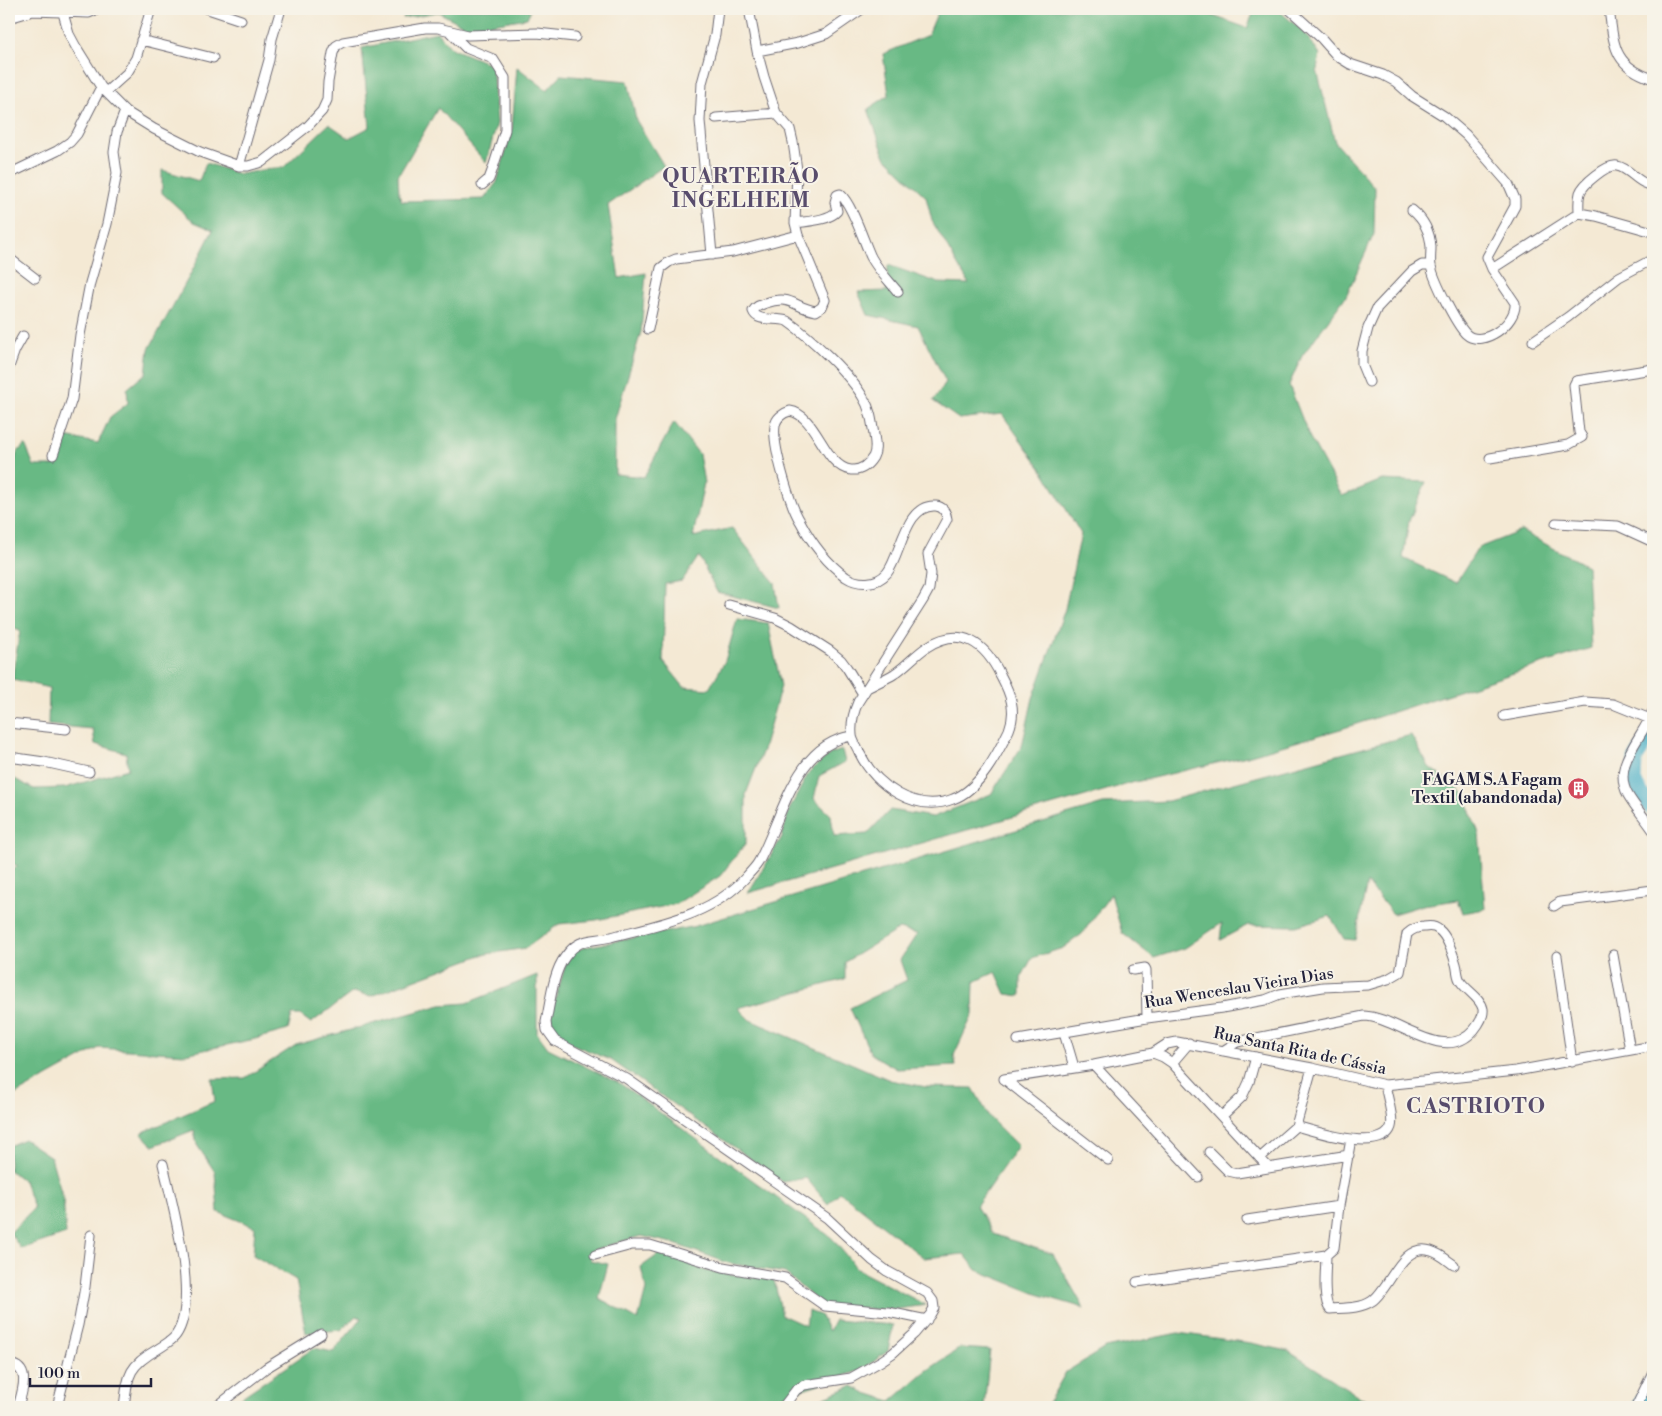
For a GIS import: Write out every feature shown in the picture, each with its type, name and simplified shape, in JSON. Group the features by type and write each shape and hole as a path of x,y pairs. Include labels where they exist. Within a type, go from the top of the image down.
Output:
{"street":[{"path":"9,18 33,11 90,13 98,9"},
{"path":"9,174 57,151 70,142 77,134 104,90 128,73 136,58 151,9"},
{"path":"208,9 241,20"},
{"path":"239,166 270,60 272,39 281,9"},
{"path":"712,256 700,103 702,83 715,35 718,9"},
{"path":"749,9 757,52 776,113 790,129 796,158 795,223 798,235 825,300 824,304 816,311 785,299 774,300 756,307 754,315 762,319 780,318 787,321 848,377 865,399 871,414 876,448 875,454 864,468 846,469 838,465 808,423 799,415 790,411 780,416 775,426 775,439 789,494 799,520 832,565 848,578 866,583 874,581 888,572 907,528 920,511 935,506 942,508 946,512 947,519 928,554 931,574 929,589 865,691 855,710 852,736 870,770 884,784 897,793 911,799 927,803 940,802 954,799 980,778 995,757 1012,723 1014,712 1010,692 988,653 970,639 961,637 947,637 927,647 894,674 865,691"},
{"path":"757,52 798,43 826,34 862,9"},
{"path":"1288,9 1322,39 1337,56 1350,64 1396,82 1412,96 1444,116 1466,135 1508,183 1515,199 1515,206 1488,252 1487,261 1515,303 1515,310 1505,326 1486,338 1478,340 1472,339 1466,334 1459,325 1430,264 1431,246 1429,235 1418,215 1412,210"},
{"path":"1609,9 1611,32 1621,59 1641,74 1653,78"},
{"path":"64,13 69,34 76,47 104,90 125,111 154,129 200,152 239,166 248,166 262,162 308,126 322,111 326,100 336,46 348,41 425,28 438,28 468,35 483,36 537,34 575,37"},
{"path":"449,31 466,48 493,59 505,78 505,130 489,179 482,185"},
{"path":"141,40 213,58"},
{"path":"53,455 72,399 80,335 90,283 107,224 117,173 114,152 117,132 125,111"},
{"path":"716,118 776,113"},
{"path":"1579,213 1578,201 1582,189 1597,174 1610,166 1616,165 1624,169 1643,183 1647,184 1653,180"},
{"path":"795,223 836,214 835,199 840,194 849,208 872,260 898,292"},
{"path":"1492,269 1579,213 1653,232"},
{"path":"648,329 662,268 669,262 676,259 733,252 798,235"},
{"path":"9,258 35,278"},
{"path":"1533,340 1568,318 1619,277 1653,259"},
{"path":"1369,382 1362,365 1362,351 1368,328 1378,308 1412,271 1422,265 1430,264"},
{"path":"9,367 15,350 23,336"},
{"path":"1490,458 1568,445 1580,439 1582,437 1579,432 1574,385 1576,381 1653,369"},
{"path":"1556,523 1618,526 1653,542"},
{"path":"729,605 775,618 791,626 842,660 865,691"},
{"path":"1504,716 1585,702 1613,704 1652,715 1624,764 1622,775 1628,795 1652,826"},
{"path":"9,723 66,730"},
{"path":"783,1407 796,1390 804,1385 851,1378 881,1361 904,1344 927,1320 934,1308 933,1301 927,1293 887,1271 860,1251 827,1218 627,1079 555,1041 547,1030 546,1022 557,973 563,959 576,944 608,938 685,917 713,905 726,896 740,884 758,863 791,789 813,756 822,748 841,738 852,736"},
{"path":"9,757 44,762 89,772"},
{"path":"1554,906 1560,902 1653,890"},
{"name":"Rua Wenceslau Vieira Dias","path":"1018,1040 1147,1018 1222,1008 1266,1000 1280,994 1323,987 1368,985 1388,979 1400,972 1407,934 1414,928 1431,926 1438,929 1443,935 1462,983 1483,1008 1482,1020 1474,1030 1461,1041 1449,1043 1434,1041 1376,1018 1364,1016 1244,1040 1223,1051"},
{"path":"1613,955 1630,1050"},
{"path":"1558,956 1572,1062"},
{"path":"1133,970 1146,969 1147,1018"},
{"path":"1064,1033 1074,1067"},
{"name":"Rua Santa Rita de Cássia","path":"1108,1160 1004,1079 1094,1065 1153,1053 1167,1044 1177,1042 1312,1068 1386,1085 1516,1072 1653,1046"},
{"path":"1172,1063 1189,1043"},
{"path":"1153,1053 1172,1063 1269,1168"},
{"path":"1222,1116 1242,1097 1249,1082 1256,1057"},
{"path":"1094,1065 1198,1177"},
{"path":"1260,1157 1296,1126 1312,1068"},
{"path":"1296,1126 1351,1139 1374,1139 1389,1131 1392,1122 1386,1085"},
{"path":"1137,1282 1326,1255 1334,1248 1339,1206 1351,1139"},
{"path":"1209,1152 1232,1173 1253,1172 1349,1155"},
{"path":"124,1407 129,1376 140,1360 175,1338 182,1326 185,1312 185,1280 180,1245 163,1164"},
{"path":"1246,1220 1339,1206"},
{"path":"57,1407 78,1325 91,1235"},
{"path":"595,1255 632,1245 650,1245 723,1267 785,1278 825,1306 888,1312 927,1320"},
{"path":"1326,1255 1326,1296 1327,1305 1330,1309 1358,1307 1372,1302 1383,1290 1401,1263 1410,1254 1418,1250 1430,1250 1454,1265"},
{"path":"216,1407 266,1368 321,1334"},
{"path":"9,1364 18,1367 24,1375 18,1407"},
{"path":"1636,1407 1653,1372"}],"green space":[{"path":"406,9 531,9 527,18 469,28 438,12 403,18"},
{"path":"939,9 1198,9 1247,28 1255,9 1277,9 1305,33 1320,55 1317,70 1335,142 1375,188 1374,234 1346,296 1302,356 1289,385 1309,436 1342,496 1382,480 1426,482 1409,521 1403,558 1456,583 1478,548 1521,531 1587,566 1591,648 1344,728 1247,756 1131,783 748,893 782,837 789,810 809,772 830,754 842,750 845,762 819,776 814,799 831,815 834,836 867,834 890,810 933,817 991,794 1022,746 1033,698 1065,609 1081,534 1043,471 1002,414 959,419 933,401 946,382 918,326 868,315 858,292 887,291 888,265 939,283 969,284 932,221 926,197 885,157 868,109 889,95 883,54 928,35"},
{"path":"437,32 451,48 492,65 497,123 486,163 438,108 398,176 399,194 402,201 484,199 497,182 512,129 517,67 547,90 561,75 628,81 636,120 664,166 608,205 619,278 646,273 641,332 615,419 615,474 644,477 674,422 699,454 704,483 693,537 732,528 775,583 779,608 717,592 699,556 682,581 665,584 663,661 684,687 709,689 725,661 737,619 768,623 781,686 763,750 746,794 746,843 720,876 676,904 596,920 559,924 526,948 481,955 371,996 353,992 311,1023 300,1015 292,1015 288,1030 255,1039 185,1054 99,1048 9,1098 9,872 18,866 9,862 9,776 34,789 65,788 128,769 126,753 95,744 93,729 48,725 49,688 12,679 20,631 9,627 9,480 17,453 25,444 34,466 53,466 64,437 98,443 110,417 128,403 127,389 146,373 149,349 213,230 194,222 162,193 162,170 199,181 206,163 240,174 284,167 329,124 349,138 370,127 362,48"},
{"path":"1411,735 1429,767 1462,792 1479,833 1485,909 1463,913 1458,900 1423,905 1393,914 1367,883 1355,940 1344,939 1330,916 1296,926 1248,925 1220,940 1222,923 1185,948 1154,958 1122,933 1111,894 1082,934 1063,948 1032,958 1021,978 1021,996 1006,994 996,972 974,982 973,1014 954,1055 956,1066 897,1069 871,1054 850,1008 907,980 900,960 917,934 899,929 845,962 845,979 738,1008 750,1020 890,1080 926,1087 973,1088 990,1118 1018,1146 976,1206 993,1234 1053,1254 1084,1308 1037,1294 977,1270 964,1254 924,1258 840,1192 828,1204 806,1178 783,1182 611,1060 562,1040 550,1033 548,1024 569,953 585,947 692,927 1103,804 1168,801"},
{"path":"537,975 537,1033 548,1048 621,1084 832,1238 858,1270 926,1305 891,1310 824,1307 785,1273 728,1263 672,1243 641,1236 593,1250 590,1260 608,1264 599,1298 638,1320 646,1289 641,1267 662,1252 706,1271 774,1280 782,1315 806,1326 808,1311 820,1315 829,1331 835,1320 893,1325 888,1351 862,1370 782,1396 757,1407 227,1407 314,1348 333,1352 362,1318 356,1316 341,1330 306,1333 296,1280 253,1255 255,1227 218,1212 215,1172 197,1145 194,1130 153,1146 141,1133 215,1101 212,1079 245,1078 296,1045 441,1005 467,1003"},
{"path":"24,1139 51,1157 63,1199 66,1234 21,1249 10,1233 34,1208 24,1181 9,1170 9,1146"},
{"path":"1178,1333 1251,1343 1288,1351 1368,1402 1369,1407 1046,1407 1066,1372 1105,1348"},
{"path":"960,1348 990,1350 984,1407 800,1407 852,1386 866,1393 891,1401 925,1372"}],"waterway":[{"path":"1653,732 1635,759 1634,782 1653,810"},
{"path":"1639,1406 1653,1385"}],"place":[{"name":"FAGAM S.A Fagam Textil (abandonada)","path":"1578,789"}],"district":[{"name":"QUARTEIRÃO INGELHEIM","path":"741,189"},
{"name":"CASTRIOTO","path":"1476,1107"}]}
